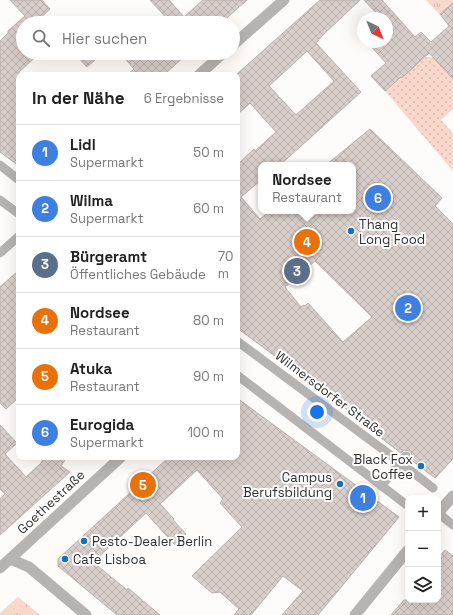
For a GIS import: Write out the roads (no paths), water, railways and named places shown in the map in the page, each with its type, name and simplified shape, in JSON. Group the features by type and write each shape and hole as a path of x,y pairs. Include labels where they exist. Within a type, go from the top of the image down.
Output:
{"street":[{"path":"240,39 284,0"},
{"path":"202,72 215,60"},
{"path":"0,165 16,178"},
{"path":"0,200 16,212"},
{"path":"0,253 16,239"},
{"name":"Wilmersdorfer Straße","path":"240,347 404,460 433,488"},
{"path":"240,377 405,504"},
{"name":"Goethestraße","path":"0,568 118,460"},
{"path":"381,486 404,460"},
{"path":"441,510 453,496"},
{"path":"441,515 453,525"},
{"path":"355,615 405,554"},
{"path":"10,559 29,567 86,615"}],"place":[{"name":"Eurogida","path":"378,198"},
{"name":"Thang Long Food","path":"351,231"},
{"name":"Nordsee","path":"307,242"},
{"name":"Bürgeramt","path":"297,271"},
{"name":"Wilma","path":"408,308"},
{"name":"Black Fox Coffee","path":"421,466"},
{"name":"Campus Berufsbildung","path":"340,484"},
{"name":"Atuka","path":"143,485"},
{"name":"Lidl","path":"363,498"},
{"name":"Pesto-Dealer Berlin","path":"84,541"},
{"name":"Cafe Lisboa","path":"65,559"}]}
